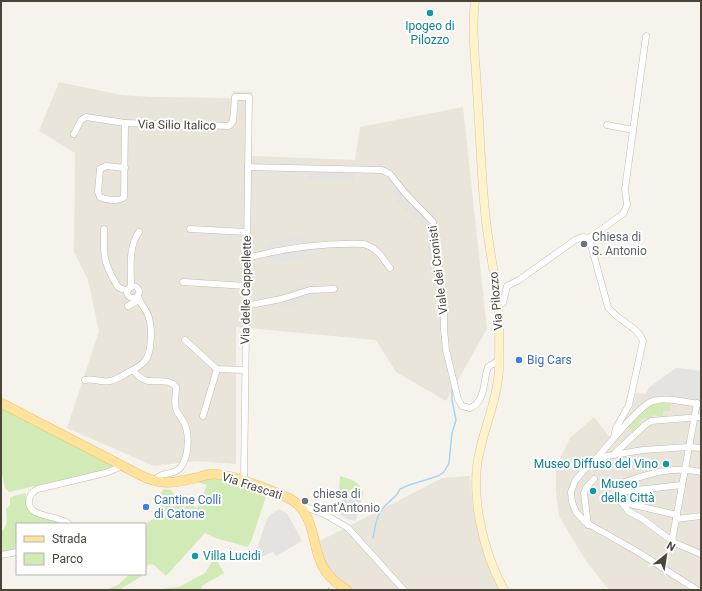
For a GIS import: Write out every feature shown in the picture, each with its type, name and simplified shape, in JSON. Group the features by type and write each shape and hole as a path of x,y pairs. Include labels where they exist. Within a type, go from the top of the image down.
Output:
{"main road":[{"name":"Via Pilozzo","path":"475,3 474,31 485,212 498,304 499,360 497,386 478,457 476,488 483,536 495,571 504,590"},
{"name":"Via Frascati","path":"1,403 154,481 173,483 215,474 227,476 274,492 298,504 310,522 323,567 332,579 343,589"}],"street":[{"path":"498,304 503,303 506,289 509,284 517,281 575,240 584,237 589,238 623,214 627,205 625,189 646,36"},
{"name":"Via Silio Italico","path":"125,168 105,166 100,169 98,172 98,192 100,197 104,199 123,199 125,168 125,123 228,126 233,121 235,97 249,97"},
{"name":"Via delle Cappellette","path":"244,482 249,97"},
{"path":"74,134 81,120 86,117 125,123"},
{"path":"607,125 633,130"},
{"name":"Viale dei Cronisti","path":"248,167 382,170 389,172 405,193 431,218 434,224 444,300 446,346 454,386 459,401 463,407 470,408 477,404 482,394 488,367 491,363 499,360"},
{"path":"190,228 247,232"},
{"path":"104,229 104,257 106,265 117,286 122,290 129,289"},
{"path":"138,298 130,297 128,294 133,245 139,232"},
{"path":"589,238 604,298 608,307 614,315 640,334 643,341 629,404 616,428 614,437"},
{"path":"247,258 269,252 334,244 364,245 375,249 390,268"},
{"path":"184,282 247,286"},
{"path":"246,306 280,300 310,290 334,289"},
{"path":"128,306 138,298"},
{"path":"86,380 110,381 133,370 146,360 150,349 151,330 149,318 145,308 138,298"},
{"path":"185,340 217,369 246,370"},
{"path":"203,416 217,369"},
{"path":"133,370 144,380 167,381 175,386 176,409 187,430 187,452 182,466 173,472 159,475 154,481"},
{"path":"672,541 689,447 698,417 699,404 659,400 650,402 614,437 577,478 571,492 572,502 581,519 588,524 638,552 697,590"},
{"path":"615,454 651,421 698,417"},
{"path":"592,463 607,456 643,450 689,447 701,448"},
{"path":"68,523 64,520 40,514 33,510 29,503 32,493 38,489 103,474 124,466"},
{"path":"701,472 685,470 647,475 616,485 621,502 628,511 641,518 672,541 701,554"},
{"path":"588,524 584,493 587,487 594,480"},
{"path":"618,492 682,485"},
{"path":"621,502 676,517 690,518 701,516"},
{"path":"298,504 326,515 348,528 404,590"},
{"path":"1,555 16,552"}],"shaded area":[{"path":"59,82 121,95 153,97 232,98 233,91 252,92 252,156 355,160 360,127 463,107 487,329 446,401 396,372 376,340 236,327 236,464 196,461 154,466 67,428 99,331 88,280 74,252 75,153 39,131"},
{"path":"306,168 356,169 353,181 310,180"},
{"path":"390,178 410,198 435,214 434,226 438,259 430,261 426,228 399,204 392,192"},
{"path":"302,237 306,247 304,259 276,263 267,253 264,253 271,242"},
{"path":"307,286 310,290 310,296 291,306 283,306 278,297 297,287"},
{"path":"676,368 701,371 701,590 609,590 586,561 559,516 556,491 556,467 570,438 594,417 610,438 632,409 636,393 646,394 649,388"},
{"path":"676,368 701,371 701,399 660,394 647,399 646,394 649,388"},
{"path":"470,476 473,507 485,556 499,590 355,590 339,580 325,562 320,541 442,478"},
{"path":"339,493 363,494 356,521 347,519 339,514"},
{"path":"279,509 287,513 302,541 276,556 273,552 261,557 256,551 267,519"}],"green space":[{"path":"670,401 670,411 663,411 663,417 653,415 648,420 644,417 639,422 642,426 634,433 627,426 649,404"},
{"path":"1,406 114,464 111,469 9,492 5,488 1,474"},
{"path":"340,476 358,484 363,494 339,493"},
{"path":"215,478 226,479 267,493 248,547 215,538 205,533 166,576 154,565 149,564 146,569 146,530 148,522 158,516 159,495 164,489 171,490 176,497 197,508 207,485 197,482"},
{"path":"26,493 27,506 32,513 65,523 16,523 16,549 1,552 1,532 6,524 6,509 10,505 10,498"},
{"path":"215,557 224,573 202,586 201,590 150,590 179,587 205,573"},
{"path":"129,575 142,575 119,590 105,590 118,585"}],"waterway":[{"path":"373,538 376,522 381,511 385,505 397,495 400,489 438,476 444,472 449,463 452,433 456,420 452,400 452,389"}],"place":[{"name":"Ipogeo di Pilozzo","path":"430,13"},
{"name":"Chiesa di S. Antonio","path":"584,244"},
{"name":"Big Cars","path":"519,360"},
{"name":"Museo Diffuso del Vino","path":"666,464"},
{"name":"Museo della Città","path":"593,491"},
{"name":"chiesa di Sant'Antonio","path":"305,501"},
{"name":"Cantine Colli di Catone","path":"146,507"},
{"name":"Villa Lucidi","path":"195,556"}]}
